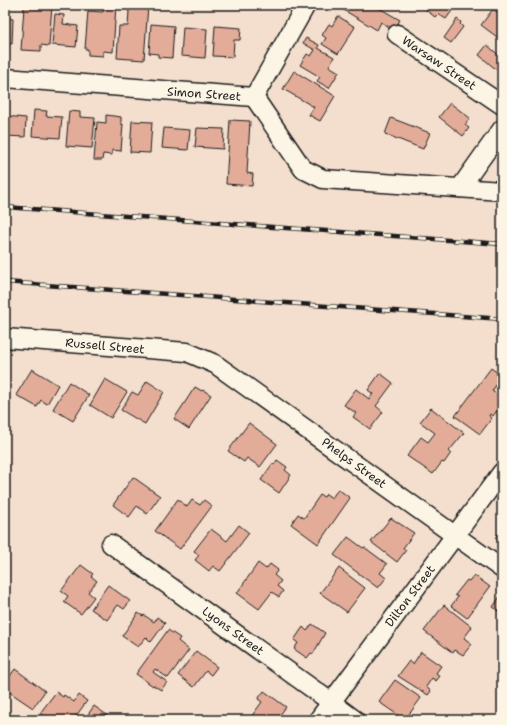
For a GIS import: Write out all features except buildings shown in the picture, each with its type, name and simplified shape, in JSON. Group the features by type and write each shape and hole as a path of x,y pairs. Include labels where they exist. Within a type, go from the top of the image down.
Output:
{"street":[{"path":"254,98 306,5"},
{"name":"Warsaw Street","path":"397,34 502,105"},
{"name":"Simon Street","path":"5,78 254,98 303,169 323,179 502,191"},
{"path":"460,188 502,129"},
{"name":"Russell Street","path":"5,338 187,352 204,359"},
{"name":"Phelps Street","path":"204,359 215,364 502,569"},
{"name":"Dilton Street","path":"318,720 502,472"},
{"name":"Lyons Street","path":"111,544 355,720"}],"railway":[{"path":"5,207 502,244"},
{"path":"5,282 502,319"}]}
